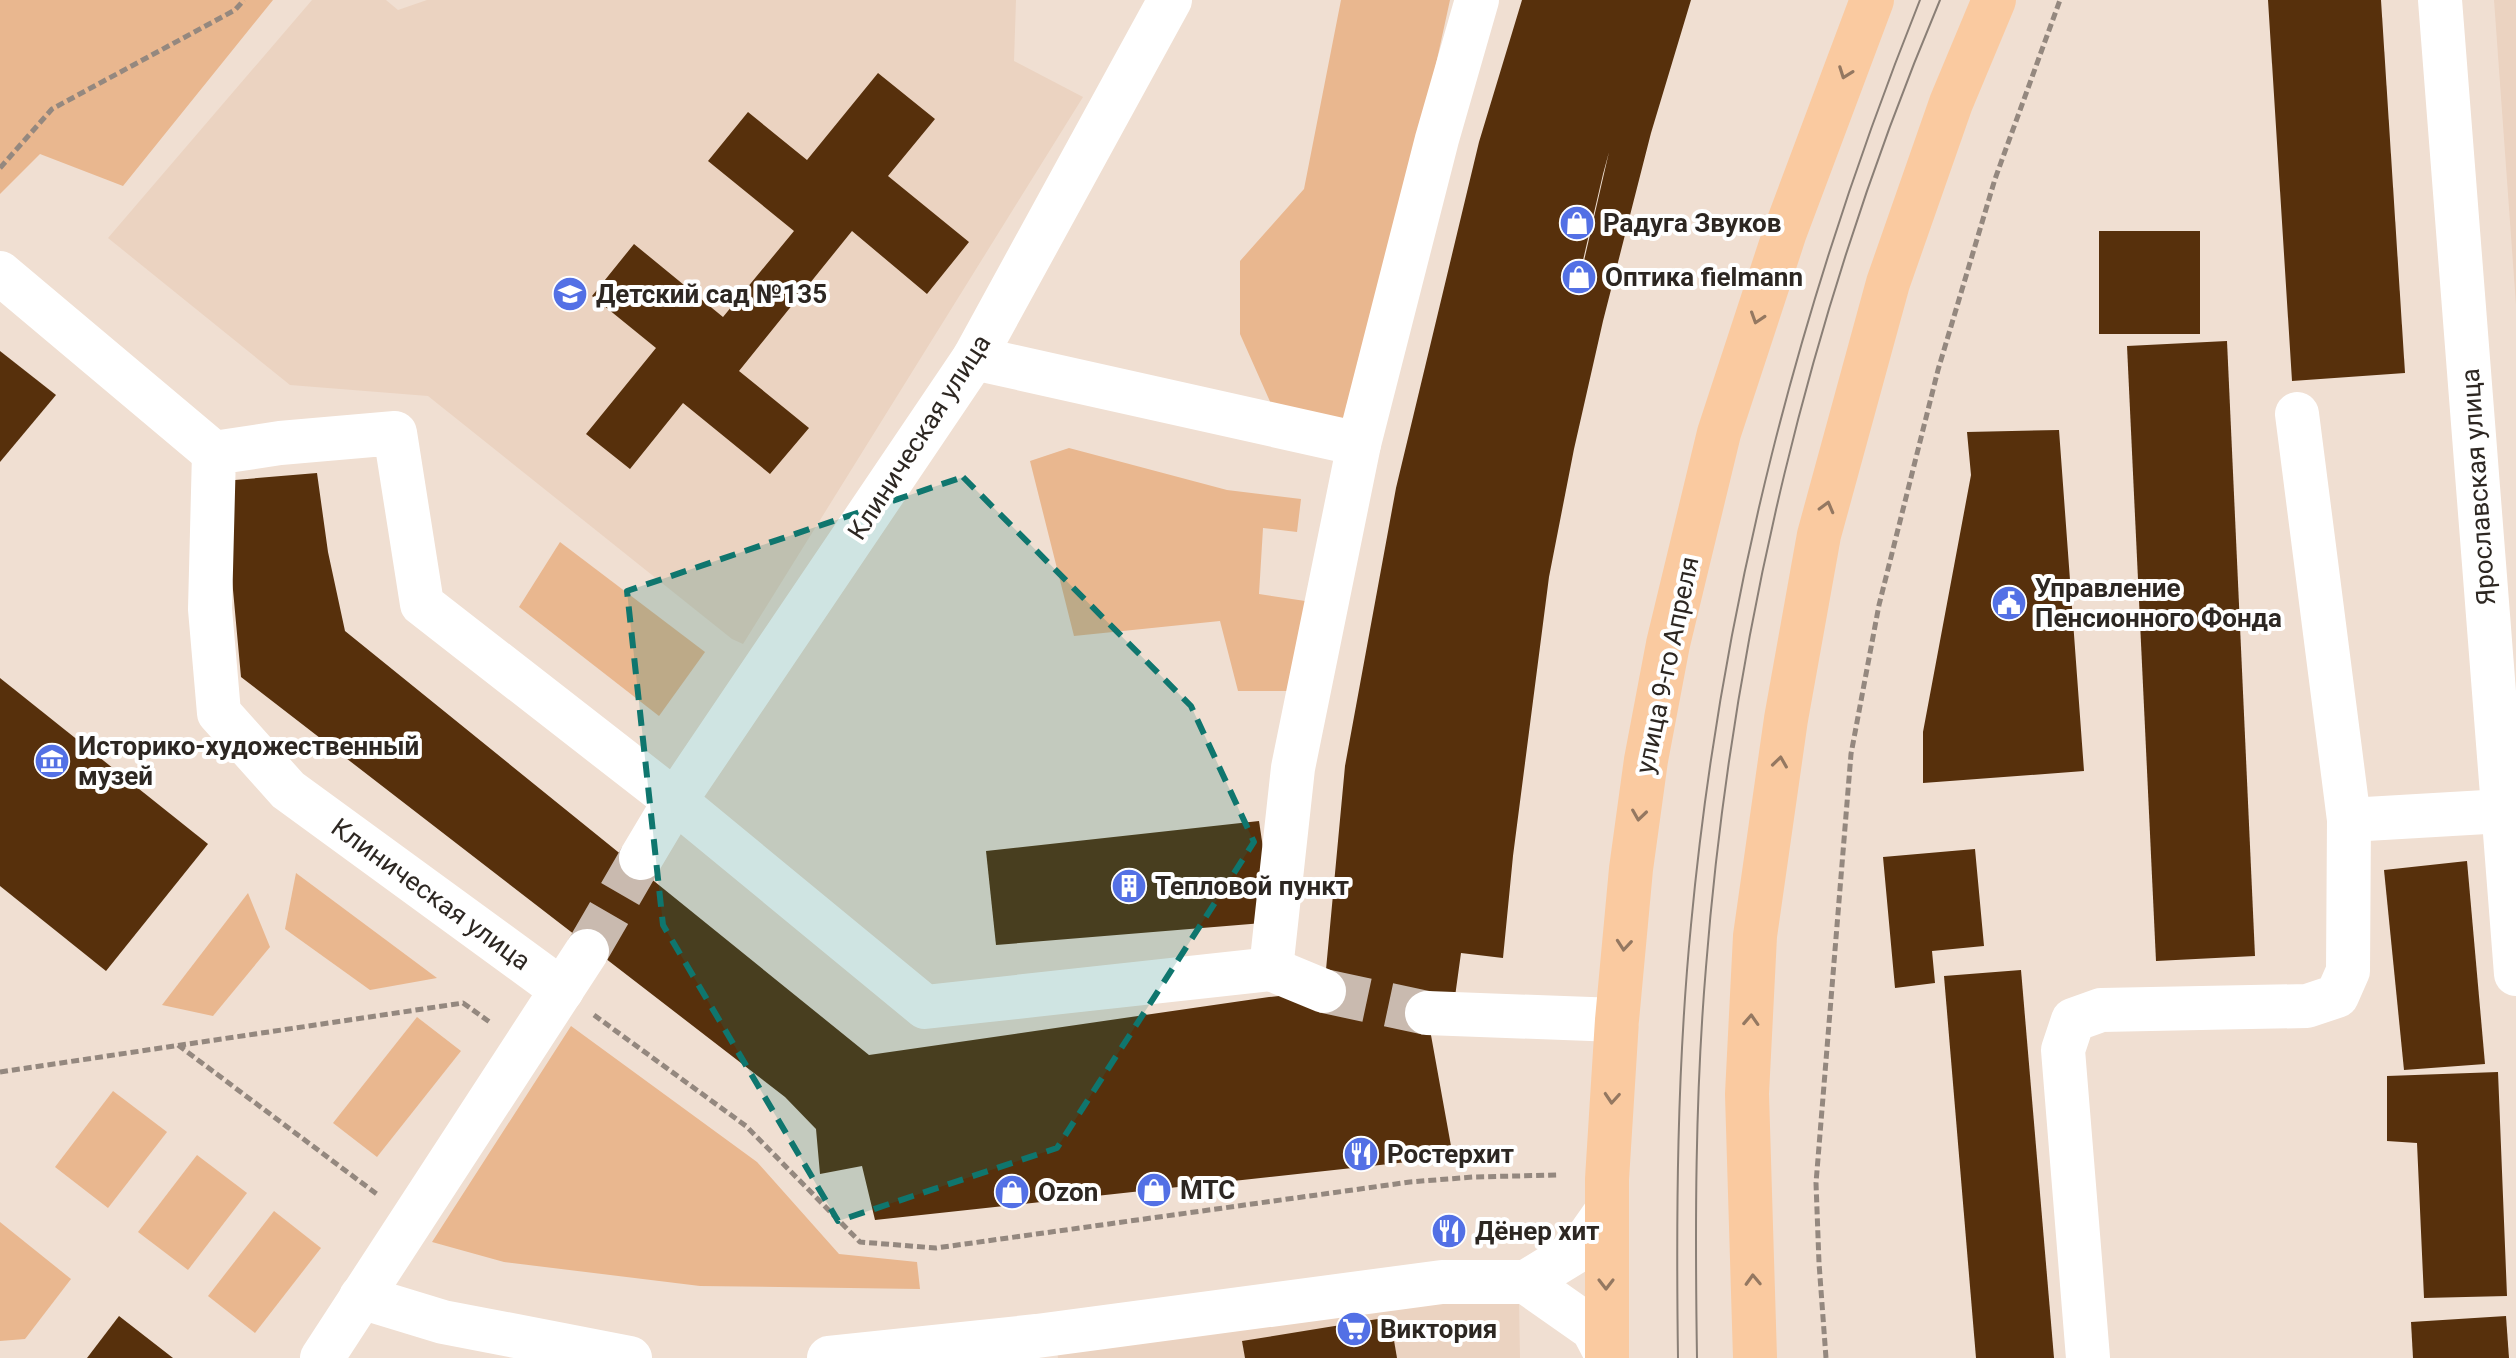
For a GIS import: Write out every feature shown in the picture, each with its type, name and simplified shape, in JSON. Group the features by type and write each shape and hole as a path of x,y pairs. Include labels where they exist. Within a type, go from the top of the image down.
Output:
{"main road":[{"name":"улица 9-го Апреля","path":"1607,1357 1606,1212 1617,1020 1631,869 1646,760 1668,644 1719,433 1785,232 1872,0"},
{"path":"1755,1358 1747,1094 1755,936 1786,719 1819,535 1888,283 1951,103 1994,0"}],"street":[{"name":"Клиническая улица","path":"643,854 675,801 974,358 1170,0"},
{"path":"1271,969 1276,768 1437,139 1477,0"},
{"name":"Ярославская улица","path":"2440,0 2516,974"},
{"path":"0,273 214,453 280,443 395,433 422,604 675,801 925,1007 1271,969 1324,991"},
{"path":"974,358 1359,444"},
{"path":"2088,1358 2063,1050 2073,1020 2101,1010 2307,1006 2337,996 2348,971 2349,820 2297,414"},
{"name":"Клиническая улица","path":"214,453 210,609 219,713 288,790 577,965"},
{"path":"2349,820 2503,811"},
{"path":"322,1358 577,965"},
{"path":"1427,1013 1617,1020"},
{"path":"829,1358 1039,1347 1442,1282 1526,1282 1580,1249 1606,1212"},
{"path":"1526,1282 1593,1329 1607,1357"},
{"path":"361,1297 443,1322 630,1358"}],"path":[{"path":"0,168 52,109 235,10 244,0"},
{"path":"1826,1358 1816,1183 1851,754 1879,605 1938,370 1995,179 2060,0"},
{"path":"577,965 746,1126 860,1242 936,1248 1410,1182 1558,1175"},
{"path":"0,1072 463,1003 525,1047"},
{"path":"177,1044 411,1220"}],"highlighted area":[{"path":"963,477 1191,706 1254,842 1057,1148 838,1221 663,925 627,591"}],"shaded area":[{"path":"0,0 273,0 123,186 40,154 0,194"},
{"name":"Детский сад №135","path":"312,0 386,0 398,10 427,0 1016,0 1014,61 1083,97 743,644 732,639 428,396 290,385 108,238"},
{"path":"1341,0 1450,0 1419,142 1345,423 1272,406 1240,334 1240,261 1304,189"},
{"path":"2494,0 2516,0 2516,305"},
{"path":"1069,448 1227,490 1301,499 1297,532 1263,528 1259,594 1312,602 1295,691 1238,691 1220,621 1074,636 1030,461"},
{"path":"560,542 705,652 659,716 519,607"},
{"path":"296,873 437,978 370,990 285,929"},
{"path":"248,893 270,947 213,1016 162,1005"},
{"path":"417,1017 461,1051 377,1157 333,1123"},
{"path":"571,1026 757,1162 839,1254 917,1262 920,1289 700,1286 504,1262 432,1242"},
{"path":"113,1091 167,1132 108,1208 55,1167"},
{"path":"197,1155 247,1193 188,1270 138,1232"},
{"path":"274,1211 321,1248 255,1333 208,1296"},
{"path":"0,1222 71,1279 25,1339 0,1341"},
{"path":"1519,1299 1520,1358 1058,1358 1057,1350 1425,1302"}],"building":[{"path":"1522,0 1691,0 1651,133 1574,449 1549,577 1503,958 1461,953 1454,1004 1427,1013 1453,1157 875,1220 862,1166 820,1174 816,1129 785,1097 241,677 223,481 317,473 328,552 345,631 869,1055 1324,991 1345,766 1396,488 1479,142","holes":["1609,152 1578,287 1577,286"]},
{"path":"2268,0 2381,0 2405,373 2292,381"},
{"path":"878,73 935,119 888,176 969,242 927,294 852,231 739,371 809,428 770,474 683,403 630,469 586,434 656,348 592,296 634,244 723,317 794,231 708,161 748,112 807,160"},
{"path":"2099,231 2200,231 2200,334 2099,334"},
{"path":"2227,341 2255,956 2156,961 2127,346"},
{"path":"0,351 56,395 0,462"},
{"name":"Управление Пенсионного Фонда","path":"2059,430 2084,771 1923,783 1923,732 1971,475 1967,432"},
{"name":"Историко-художественный музей","path":"0,678 208,844 106,971 0,886"},
{"name":"Тепловой пункт","path":"1259,821 1274,922 996,945 986,851"},
{"path":"1975,849 1984,946 1932,951 1935,983 1895,988 1883,857"},
{"path":"2467,861 2485,1064 2404,1070 2384,870"},
{"path":"2021,970 2054,1358 1976,1358 1944,976"},
{"path":"2498,1072 2507,1296 2424,1298 2417,1143 2387,1141 2387,1076"},
{"path":"119,1316 173,1358 87,1358"},
{"path":"2506,1316 2509,1358 2413,1358 2411,1322"},
{"name":"Виктория","path":"1390,1317 1397,1358 1245,1358 1242,1341"}],"tunnel":[{"path":"587,951 641,858"},
{"path":"1324,991 1427,1013"}],"tram line":[{"path":"1678,1358 1678,1142 1686,979 1705,805 1723,687 1745,570 1803,340 1838,226 1920,0"},
{"path":"1697,1358 1697,1162 1702,1016 1718,843 1735,719 1757,596 1784,474 1816,353 1894,116 1940,0"}],"place":[{"name":"Радуга Звуков","path":"1577,223"},
{"name":"Оптика fielmann","path":"1579,277"},
{"name":"Детский сад №135","path":"570,294"},
{"name":"Управление Пенсионного Фонда","path":"2009,603"},
{"name":"Историко-художественный музей","path":"52,761"},
{"name":"Тепловой пункт","path":"1129,886"},
{"name":"Ростерхит","path":"1361,1154"},
{"name":"МТС","path":"1154,1190"},
{"name":"Ozon","path":"1012,1192"},
{"name":"Дёнер хит","path":"1449,1231"},
{"name":"Виктория","path":"1354,1329"}]}
